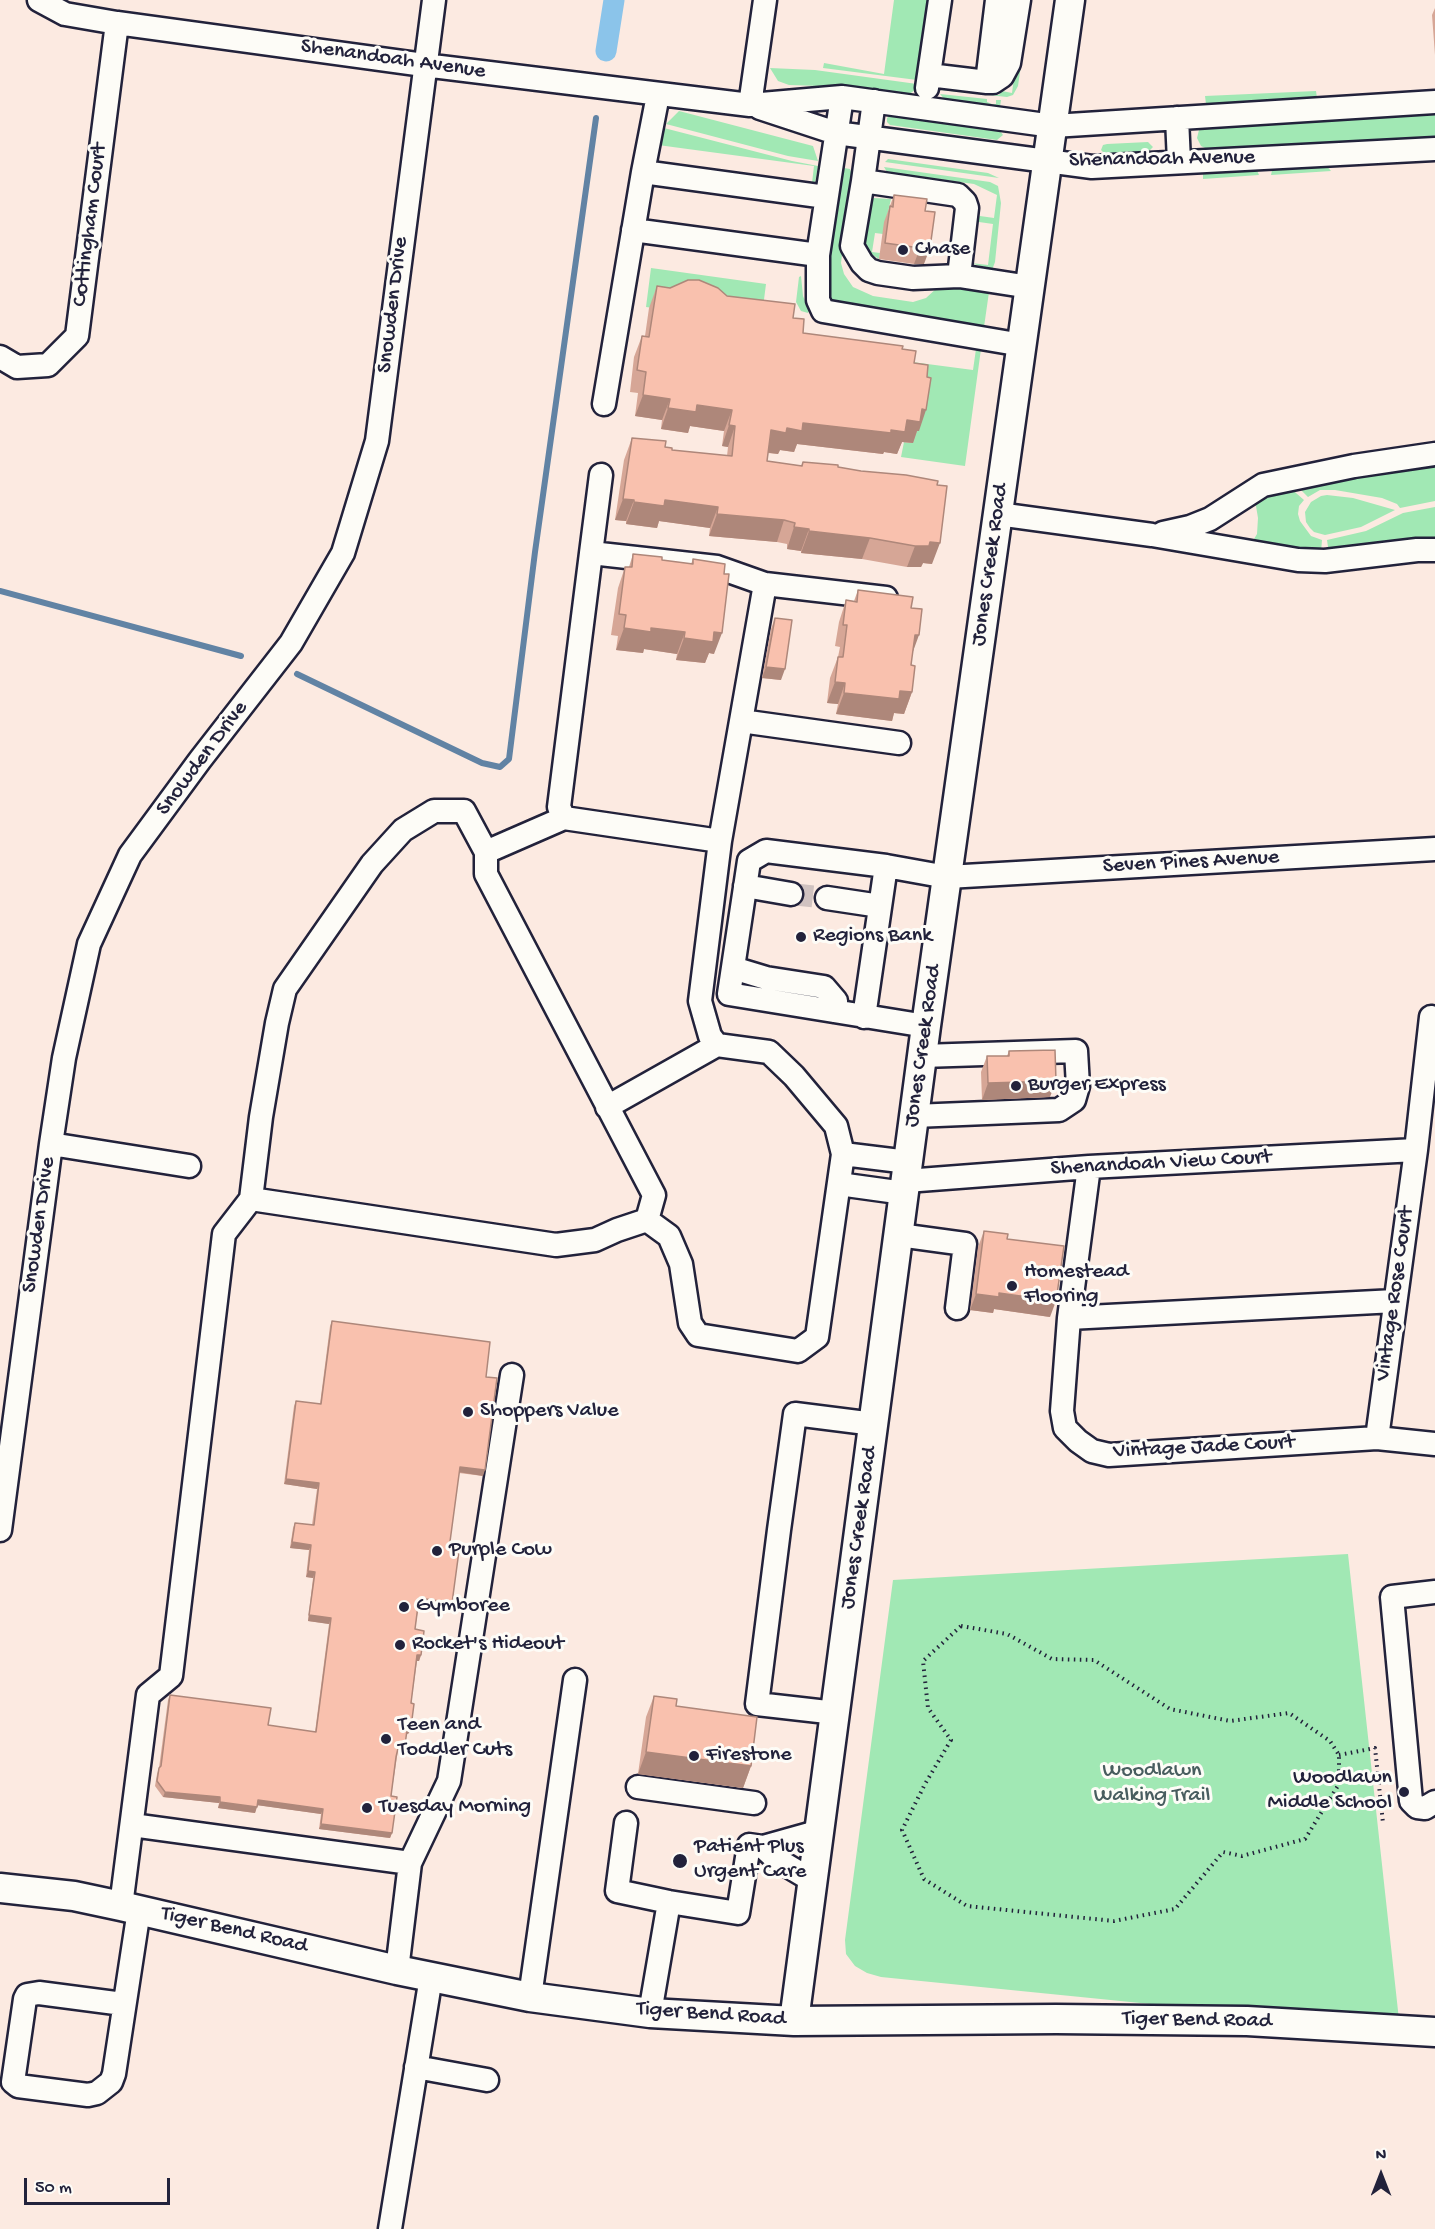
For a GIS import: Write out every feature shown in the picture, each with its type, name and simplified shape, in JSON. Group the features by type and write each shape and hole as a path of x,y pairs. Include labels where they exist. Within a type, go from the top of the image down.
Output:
{"main road":[{"name":"Jones Creek Road","path":"794,2022 926,1026 1070,0"},
{"name":"Tiger Bend Road","path":"0,1888 74,1896 397,1970 530,1997 650,2013 794,2022 1056,2019 1247,2021 1435,2032"}],"street":[{"name":"Shenandoah Avenue","path":"39,0 65,14 117,23 424,65 750,105 842,97 1053,126 1435,102"},
{"name":"Snowden Drive","path":"0,1530 64,1058 89,944 130,855 291,643 343,553 377,441 434,0"},
{"path":"750,105 765,0"},
{"path":"924,108 940,0"},
{"path":"987,82 997,0"},
{"path":"929,75 987,82 993,82 1002,76 1009,63 1019,0"},
{"name":"Cottingham Court","path":"0,357 17,367 48,364 77,336 117,23"},
{"path":"604,404 658,95"},
{"path":"842,97 818,255 818,300 823,311 1022,345"},
{"path":"874,101 852,246 862,263 869,270 878,273 925,279 959,276 1030,287"},
{"name":"Shenandoah Avenue","path":"750,105 836,133 1092,167 1435,148"},
{"path":"1177,118 1179,162"},
{"path":"643,172 826,197"},
{"path":"863,180 955,193 961,198 967,208 959,276"},
{"path":"633,230 818,255"},
{"path":"1152,535 1210,519 1263,485 1354,466 1435,454"},
{"path":"564,818 559,807 601,475"},
{"path":"998,514 1152,535 1298,560 1325,561 1435,549"},
{"path":"591,553 717,567 765,584 910,601"},
{"path":"717,1045 710,1036 700,1001 720,841 765,584"},
{"path":"741,721 898,742"},
{"path":"123,2004 39,1993 27,1995 13,2082 18,2086 88,2095 105,2089 114,2074 123,2004 130,1908 132,1825 148,1695 171,1676 224,1234 251,1199 261,1117 285,989 372,864 403,830 434,811 464,811 486,852 486,874 654,1195 647,1220"},
{"path":"486,852 564,818 720,841"},
{"name":"Seven Pines Avenue","path":"745,886 749,861 766,851 886,866 947,877 1435,849"},
{"path":"864,1017 886,866"},
{"path":"790,894 745,886 733,968 766,978 824,987 836,1001 834,1011 926,1026"},
{"path":"827,898 880,906"},
{"name":"Vintage Rose Court","path":"1377,1438 1416,1150 1431,1017"},
{"path":"608,1107 717,1045 769,1052 794,1076 836,1126 843,1154 817,1337 798,1351 698,1335 690,1323 681,1264 669,1236 647,1220"},
{"path":"914,1116 1059,1110 1074,1100 1078,1086 1076,1052 922,1056"},
{"path":"51,1144 189,1166"},
{"name":"Shenandoah View Court","path":"906,1178 1416,1150"},
{"path":"843,1154 906,1178"},
{"name":"Vintage Jade Court","path":"1089,1167 1069,1318 1062,1411 1065,1428 1078,1441 1092,1451 1109,1455 1377,1438 1435,1444"},
{"path":"839,1184 906,1178"},
{"path":"251,1199 556,1245 595,1240 647,1220"},
{"path":"898,1235 965,1244 957,1308"},
{"path":"1069,1318 1395,1301"},
{"path":"397,1970 410,1863 449,1781 512,1375"},
{"path":"836,1713 765,1716 757,1704 795,1414 874,1424"},
{"path":"1435,1592 1392,1597 1412,1801 1417,1807 1425,1808 1435,1802"},
{"path":"530,1997 575,1680"},
{"path":"638,1787 754,1803"},
{"path":"626,1823 617,1891 738,1913 748,1845 763,1848 820,1831"},
{"path":"132,1825 410,1863"},
{"path":"763,1848 776,1859 813,1881"},
{"path":"650,2013 669,1902"},
{"path":"390,2229 431,1977"},
{"path":"416,2067 488,2080"}],"path":[{"path":"961,1626 1007,1634 1052,1659 1094,1660 1170,1709 1230,1721 1289,1713 1330,1741 1339,1755 1339,1784 1305,1839 1242,1856 1223,1852 1175,1909 1114,1921 967,1906 924,1880 902,1830 951,1740 928,1708 923,1661 961,1626"},
{"path":"1339,1755 1375,1748 1383,1823"}],"green space":[{"path":"894,0 929,0 917,80 823,68 824,63 884,74"},
{"path":"1028,17 1018,86 1013,95 1007,97 940,90 942,87 970,88 972,92 999,95 1002,91 1012,93 1021,23"},
{"path":"770,68 815,70 917,84 915,90 908,95 850,87 789,85 778,81"},
{"path":"1316,91 1317,98 1206,104 1205,96"},
{"path":"940,94 987,99 987,102 992,104 996,104 996,100 1001,100 1000,107 1006,108 946,101"},
{"path":"679,111 813,146 818,161 788,156 666,124"},
{"path":"1435,112 1435,137 1209,150 1201,146 1197,138 1202,127"},
{"path":"892,114 998,128 1003,135 997,140 890,125 887,118"},
{"path":"664,128 818,166 815,183 812,183 814,166 658,145"},
{"path":"1148,142 1153,147 1147,153 1106,155 1101,150 1103,145 1107,144"},
{"path":"888,159 988,173 999,178 885,162"},
{"path":"1325,164 1331,171 1271,175 1273,166"},
{"path":"884,167 990,182 998,186 1001,203 995,262 992,270 971,263 988,265 993,224 979,222 976,219 980,216 994,218 997,195 974,184 887,172"},
{"path":"844,168 850,169 852,175 841,263 844,274 853,287 873,296 913,302 926,298 938,287 947,283 989,292 984,327 841,307 830,301 825,283"},
{"path":"1256,168 1259,175 1203,179 1203,171"},
{"path":"874,198 891,199 883,234 875,233 872,252 880,253 879,259 871,254 865,242 870,203"},
{"path":"651,268 766,284 761,323 646,307"},
{"path":"801,276 808,313 801,311 796,302"},
{"path":"976,349 981,349 965,466 901,457 904,442 912,443 914,431 919,431 836,352 973,370"},
{"path":"1435,461 1435,501 1400,508 1397,504 1382,498 1335,490 1320,490 1308,497 1299,488"},
{"path":"1288,486 1304,500 1299,506 1300,521 1311,536 1322,540 1321,552 1260,544 1254,539 1257,534 1258,518 1253,502 1260,495"},
{"path":"1327,495 1353,498 1395,510 1361,527 1325,535 1314,532 1310,528 1306,522 1305,512 1311,502"},
{"path":"1435,507 1435,541 1331,552 1328,547 1327,540 1366,531 1403,513"},
{"name":"Woodlawn Walking Trail","path":"1348,1554 1400,2029 881,1977 855,1966 846,1954 845,1940 893,1580"}],"building":[{"path":"894,195 927,199 925,211 935,212 930,248 885,243 890,206 893,207"},
{"path":"688,280 699,280 718,288 727,296 795,304 793,318 804,319 803,333 903,346 902,349 916,351 914,363 928,365 927,377 931,378 926,410 922,409 920,422 907,420 905,432 891,430 891,433 803,423 802,431 787,428 786,433 771,430 767,461 802,466 803,462 838,465 838,467 861,471 906,475 938,481 937,485 947,486 940,543 930,542 929,546 915,546 809,531 809,529 794,527 795,523 784,520 717,514 718,507 665,500 664,506 623,499 632,438 666,441 665,447 672,448 672,450 732,456 735,426 729,425 732,410 697,405 696,412 668,408 670,399 643,395 646,372 637,370 642,336 649,337 657,286 670,288"},
{"path":"633,554 662,557 662,560 693,564 693,559 725,564 724,574 729,574 722,633 714,632 713,642 684,638 685,632 651,628 651,632 624,628 626,615 619,614 625,567 632,567"},
{"path":"858,590 913,597 911,608 922,609 919,635 915,635 911,665 915,666 912,692 900,691 899,699 844,693 845,683 835,682 838,657 843,657 847,625 843,625 846,600 857,602"},
{"path":"775,618 792,620 785,669 766,667"},
{"path":"1055,1050 1056,1081 988,1083 987,1056 1009,1056 1009,1051"},
{"name":"Homestead Flooring","path":"984,1231 1008,1234 1007,1239 1064,1246 1056,1301 999,1293 999,1297 976,1294"},
{"path":"332,1321 490,1342 486,1377 497,1378 485,1470 460,1467 449,1549 459,1551 452,1603 419,1598 415,1629 424,1631 421,1655 417,1655 411,1703 414,1704 411,1727 407,1730 405,1745 399,1744 396,1757 391,1796 397,1797 392,1833 321,1824 323,1809 258,1800 257,1807 220,1802 220,1797 165,1792 157,1781 170,1695 271,1708 268,1725 316,1732 331,1618 309,1615 315,1572 308,1571 311,1545 292,1542 295,1523 314,1525 319,1483 286,1479 296,1401 321,1404"},
{"path":"654,1696 677,1699 676,1706 757,1717 751,1766 646,1752"}],"waterway":[{"path":"606,51 614,0"},
{"path":"297,674 482,763 500,767 509,759 535,552 596,118"},
{"path":"0,591 241,656"}],"tunnel":[{"path":"791,894 827,898"}],"place":[{"name":"Chase","path":"903,250"},
{"name":"Regions Bank","path":"801,937"},
{"name":"Burger Express","path":"1016,1086"},
{"name":"Homestead Flooring","path":"1012,1286"},
{"name":"Shoppers Value","path":"468,1412"},
{"name":"Purple Cow","path":"437,1551"},
{"name":"Gymboree","path":"404,1607"},
{"name":"Rocket's Hideout","path":"400,1645"},
{"name":"Teen and Toddler Cuts","path":"386,1739"},
{"name":"Firestone","path":"694,1756"},
{"name":"Woodlawn Middle School","path":"1404,1792"},
{"name":"Tuesday Morning","path":"367,1808"},
{"name":"Patient Plus Urgent Care","path":"680,1861"}]}
